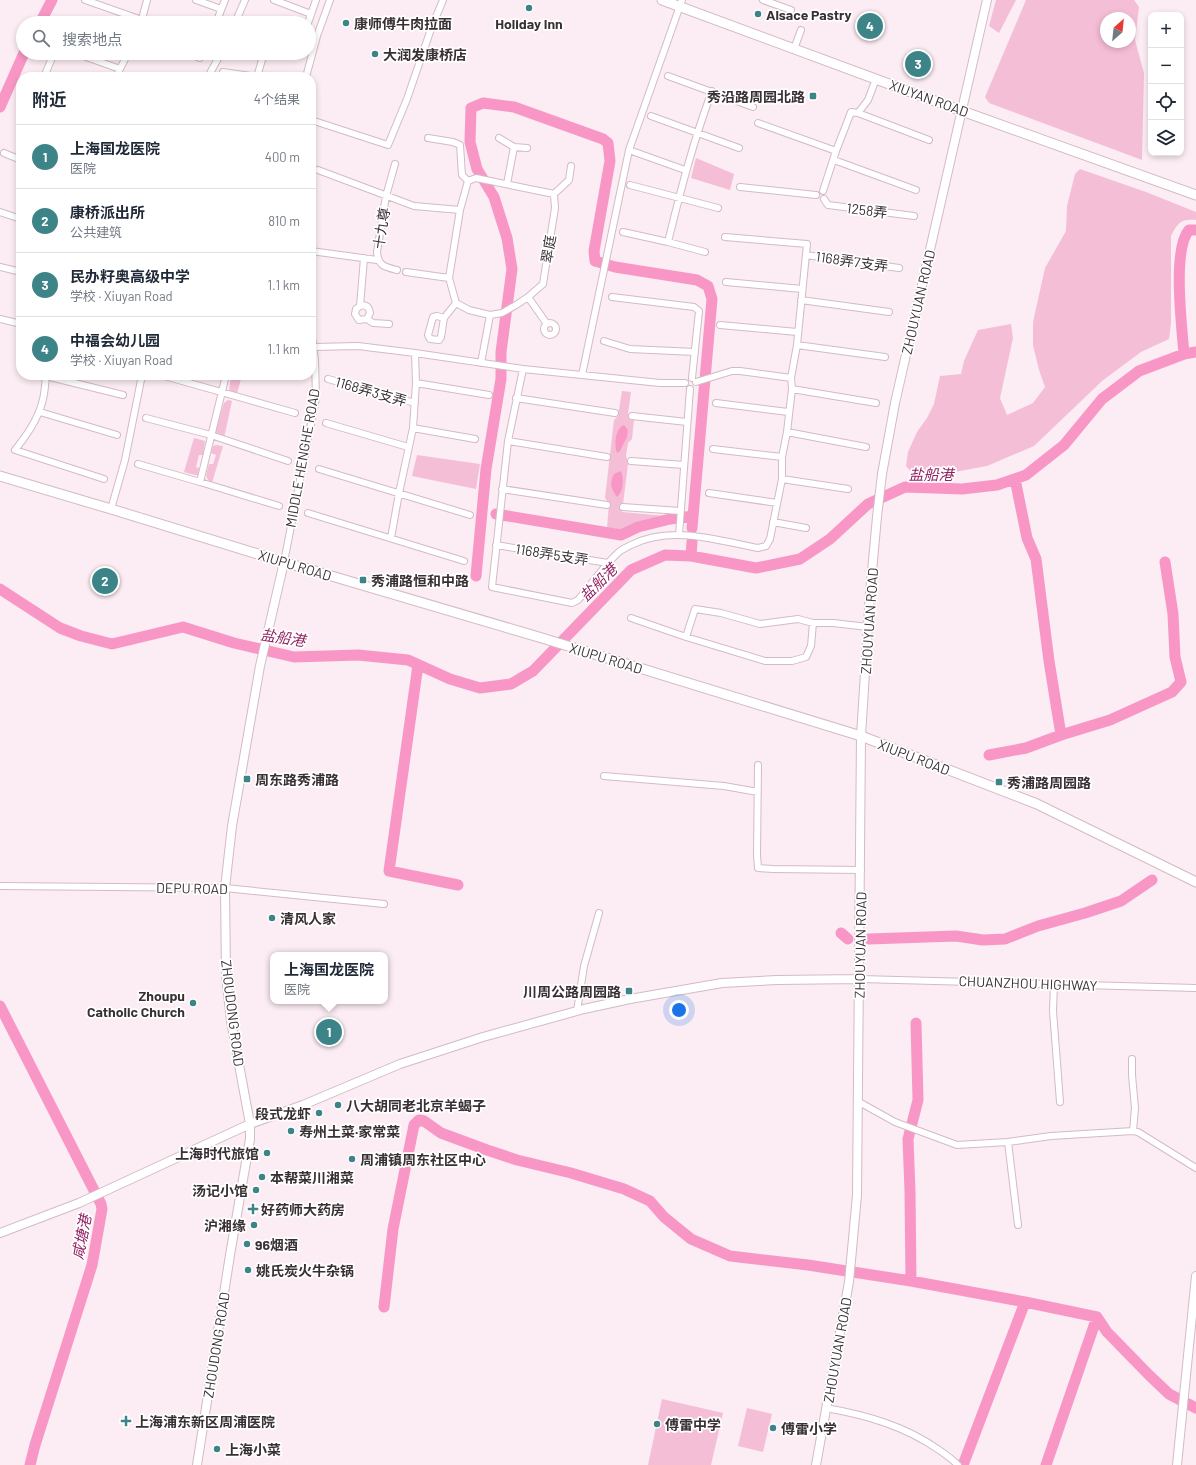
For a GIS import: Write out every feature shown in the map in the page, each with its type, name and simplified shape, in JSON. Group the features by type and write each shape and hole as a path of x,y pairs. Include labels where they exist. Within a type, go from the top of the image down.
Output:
{"main road":[{"name":"XIUYAN ROAD","path":"662,0 680,3 794,49 1196,195"},
{"name":"XIUPU ROAD","path":"0,476 542,638 862,736 1037,804 1196,882"}],"street":[{"path":"85,0 126,16"},
{"path":"143,16 147,0"},
{"path":"196,0 221,9"},
{"path":"218,16 226,0"},
{"path":"238,16 245,0"},
{"path":"274,0 311,14 316,0"},
{"path":"316,40 330,0"},
{"path":"316,122 388,145 407,99 431,29 443,0"},
{"path":"763,0 791,10"},
{"name":"ZHOUYUAN ROAD","path":"816,1465 849,1282 858,1195 862,736 868,627 882,474 895,403 987,0"},
{"path":"582,376 629,150 680,3"},
{"path":"794,49 801,30"},
{"path":"46,72 51,60"},
{"path":"90,60 115,72"},
{"path":"120,72 125,60"},
{"path":"211,72 217,60"},
{"path":"258,72 262,60"},
{"path":"307,72 311,60"},
{"path":"668,76 753,107"},
{"path":"858,113 868,100 876,79"},
{"path":"668,242 685,170 696,132 712,91"},
{"path":"740,187 816,196 819,199 824,199 825,194 823,191 851,112 858,113 929,140"},
{"path":"650,116 739,148"},
{"path":"758,123 836,151"},
{"path":"428,138 453,142 460,145 462,175 468,181"},
{"path":"499,138 514,147 526,148"},
{"path":"507,184 514,147"},
{"path":"629,150 685,170"},
{"path":"4,153 16,158"},
{"path":"834,160 916,190"},
{"name":"十九尊","path":"395,164 386,196 377,260 384,267 397,270"},
{"path":"468,181 476,178 491,180 554,194 568,180 572,166"},
{"name":"十九尊","path":"318,170 414,206 460,210"},
{"path":"444,318 456,303 449,278 460,210 468,181"},
{"path":"630,185 718,208"},
{"path":"816,196 820,191 823,191"},
{"name":"翠庭","path":"456,303 469,310 490,314 502,312 528,297 543,284 555,208 554,194"},
{"name":"1258弄","path":"824,199 828,205 914,216"},
{"path":"0,212 16,217"},
{"path":"623,232 705,252"},
{"name":"1168弄7支弄","path":"686,535 758,548 766,546 770,539 782,479 782,457 787,432 788,412 792,388 790,378 797,345 797,332 807,244 725,237"},
{"path":"316,252 377,260"},
{"name":"1168弄7支弄","path":"806,255 899,268"},
{"name":"十九尊","path":"364,258 360,306 356,309 356,316 362,320 367,319"},
{"path":"0,267 16,271"},
{"path":"406,272 449,278"},
{"path":"726,282 802,289"},
{"path":"528,297 547,324"},
{"path":"612,297 694,307 699,311 695,352 696,380 694,388 690,389"},
{"path":"801,300 889,312"},
{"path":"360,306 365,305 369,308 370,316 367,319 372,323 389,324"},
{"path":"481,363 490,314"},
{"path":"0,319 16,323"},
{"path":"720,325 797,332"},
{"path":"604,341 630,349 695,352"},
{"path":"797,345 884,357"},
{"path":"316,347 358,346 582,376 685,384 687,388 690,389"},
{"name":"1168弄3支弄","path":"391,538 413,428 416,383 415,353"},
{"name":"1168弄5支弄","path":"523,369 508,441 499,509 492,587 572,603 578,600 608,563 621,550 637,542 655,537 686,535"},
{"path":"685,384 686,380 696,380 740,371 790,378"},
{"name":"1168弄3支弄","path":"328,379 415,403"},
{"path":"46,380 43,402 40,412 28,434 15,450 104,479"},
{"path":"63,380 123,394"},
{"path":"111,509 125,460 141,380"},
{"path":"179,380 295,413"},
{"path":"200,482 225,380"},
{"name":"MIDDLE HENGHE ROAD","path":"284,562 316,398 316,380"},
{"name":"1168弄3支弄","path":"416,383 490,395"},
{"path":"792,388 876,403"},
{"path":"679,535 690,389"},
{"path":"516,398 615,413"},
{"path":"716,403 788,412"},
{"path":"40,412 117,435"},
{"path":"632,416 687,422"},
{"path":"146,418 211,435 288,461"},
{"path":"326,423 408,447"},
{"name":"1168弄3支弄","path":"413,428 476,439"},
{"path":"787,432 866,447"},
{"path":"508,441 607,457"},
{"path":"713,450 782,457"},
{"path":"630,461 684,465"},
{"path":"138,464 279,506"},
{"path":"319,469 470,516"},
{"path":"782,479 848,489"},
{"path":"502,489 607,505"},
{"path":"709,493 777,503"},
{"path":"623,507 680,514"},
{"path":"308,513 464,560"},
{"path":"773,522 806,528"},
{"name":"1168弄5支弄","path":"496,545 608,563"},
{"name":"ZHOUDONG ROAD","path":"197,1465 250,1139 250,1124 231,1021 226,976 225,888 232,826 260,666 284,562"},
{"path":"686,637 695,609 721,613 760,624 798,619 813,623 833,623 868,627"},
{"path":"631,618 686,637 765,660 792,661 806,657 811,646 813,623"},
{"path":"758,765 758,868 861,870"},
{"path":"604,776 724,786 758,792"},
{"name":"DEPU ROAD","path":"0,886 225,888 384,904"},
{"path":"577,1011 584,966 599,913"},
{"path":"0,1233 79,1203 250,1124 303,1105 400,1064 483,1037 577,1011 630,999 722,983 777,980 860,979"},
{"name":"CHUANZHOU HIGHWAY","path":"860,979 1196,988"},
{"path":"1054,984 1053,1011 1060,1102"},
{"path":"1132,1059 1135,1108 1133,1131"},
{"path":"859,1102 895,1122 957,1145 1008,1142 1051,1136 1133,1131 1138,1132 1196,1168"},
{"path":"1008,1142 1018,1225"},
{"path":"1177,1465 1196,1276"},
{"path":"826,1408 849,1412 889,1423 928,1442 956,1462"}],"shaded area":[{"path":"996,0 1016,0 999,33 989,26"},
{"path":"1026,0 1134,0 1139,7 1136,32 1136,12 1100,12 1100,48 1136,48 1136,44 1144,73 1142,160 989,103 985,97"},
{"path":"696,158 734,174 730,190 691,178"},
{"path":"1080,169 1146,192 1196,212 1196,220 1183,221 1178,225 1171,236 1171,323 1169,339 1141,352 1102,381 1034,446 987,466 949,473 911,472 906,466 908,452 917,432 927,418 934,404 940,376 961,374 964,361 978,330 1011,324 1013,338 1000,398 1007,415 1033,403 1045,387 1033,345 1033,322 1045,268 1066,231 1067,206 1075,174"},
{"path":"230,380 241,380 237,394 229,392"},
{"path":"622,391 631,392 628,413 629,419 634,420 632,439 628,443 626,455 628,464 622,512 666,516 646,522 632,524 619,531 607,529 609,503 605,498 614,420 618,416"},
{"path":"228,400 232,401 224,438 216,434 216,429 224,403"},
{"path":"624,425 628,430 627,437 620,451 617,453 617,433"},
{"path":"194,438 205,441 203,455 199,455 196,467 199,468 198,475 184,472"},
{"path":"213,446 223,446 212,483 207,479 206,475 209,464 213,464 216,455 211,453"},
{"path":"417,455 480,464 476,489 412,476"},
{"path":"621,471 623,485 621,492 617,497 612,489 611,483 614,474"},
{"path":"662,1399 723,1413 711,1465 648,1465"},
{"path":"747,1408 772,1414 763,1452 738,1446"}],"waterway":[{"name":"咸塘港","path":"44,16 52,0"},
{"name":"咸塘港","path":"0,107 21,60"},
{"path":"476,576 486,469 501,379 501,352 512,269 507,238 494,197 477,169 470,142 471,108 483,103 514,107 603,139 608,143 610,161 594,251 595,261 615,267 697,280 708,286 712,299 692,528"},
{"path":"1184,354 1180,308 1179,271 1184,240 1189,230 1196,230"},
{"name":"盐船港","path":"0,589 60,628 81,636 112,644 183,627 234,643 294,657 358,655 408,660 450,679 480,688 511,684 533,671 631,570 665,555 691,556 756,568 800,559 830,539 868,504 905,487 962,489 997,485 1026,475 1064,445 1102,399 1139,371 1184,354 1196,352"},
{"path":"1015,479 1027,538 1036,559 1049,661 1061,735"},
{"path":"496,514 621,535 638,527 670,519 693,516"},
{"path":"691,556 692,542"},
{"path":"989,755 1026,748 1061,735 1110,720 1172,692 1181,682 1175,657 1173,614 1165,562"},
{"path":"418,665 389,871 458,885"},
{"path":"869,939 956,936 983,940 1005,939 1038,926 1121,901 1152,880"},
{"path":"841,933 848,939"},
{"name":"咸塘港","path":"0,1006 101,1204 102,1209 92,1265 30,1465"},
{"path":"911,1281 908,1139 918,1100 916,1023"},
{"path":"384,1307 393,1229 414,1125 419,1120 424,1121 441,1133 487,1150 517,1160 571,1173 624,1189 650,1201 664,1217 691,1239 730,1256 808,1265 911,1281 1097,1317 1107,1332 1169,1394 1196,1408"},
{"path":"963,1465 1025,1302"},
{"path":"1046,1465 1097,1317"}],"place":[{"name":"Holiday Inn","path":"529,8"},
{"name":"Alsace Pastry","path":"758,14"},
{"name":"康师傅牛肉拉面","path":"346,23"},
{"name":"中福会幼儿园","path":"870,26"},
{"name":"大润发康桥店","path":"375,54"},
{"name":"民办籽奥高级中学","path":"918,64"},
{"name":"秀沿路周园北路","path":"813,96"},
{"name":"秀浦路恒和中路","path":"363,580"},
{"name":"康桥派出所","path":"105,581"},
{"name":"周东路秀浦路","path":"247,779"},
{"name":"秀浦路周园路","path":"999,782"},
{"name":"清风人家","path":"272,918"},
{"name":"川周公路周园路","path":"629,991"},
{"name":"Zhoupu Catholic Church","path":"193,1003"},
{"name":"上海国龙医院","path":"329,1032"},
{"name":"八大胡同老北京羊蝎子","path":"338,1105"},
{"name":"段式龙虾","path":"319,1113"},
{"name":"寿州土菜·家常菜","path":"291,1131"},
{"name":"上海时代旅馆","path":"267,1153"},
{"name":"周浦镇周东社区中心","path":"352,1159"},
{"name":"本帮菜川湘菜","path":"262,1177"},
{"name":"汤记小馆","path":"256,1190"},
{"name":"好药师大药房","path":"253,1209"},
{"name":"沪湘缘","path":"254,1225"},
{"name":"96烟酒","path":"247,1244"},
{"name":"姚氏炭火牛杂锅","path":"248,1270"},
{"name":"上海浦东新区周浦医院","path":"126,1421"},
{"name":"傅雷中学","path":"657,1424"},
{"name":"傅雷小学","path":"773,1428"},
{"name":"上海小菜","path":"217,1449"}]}
